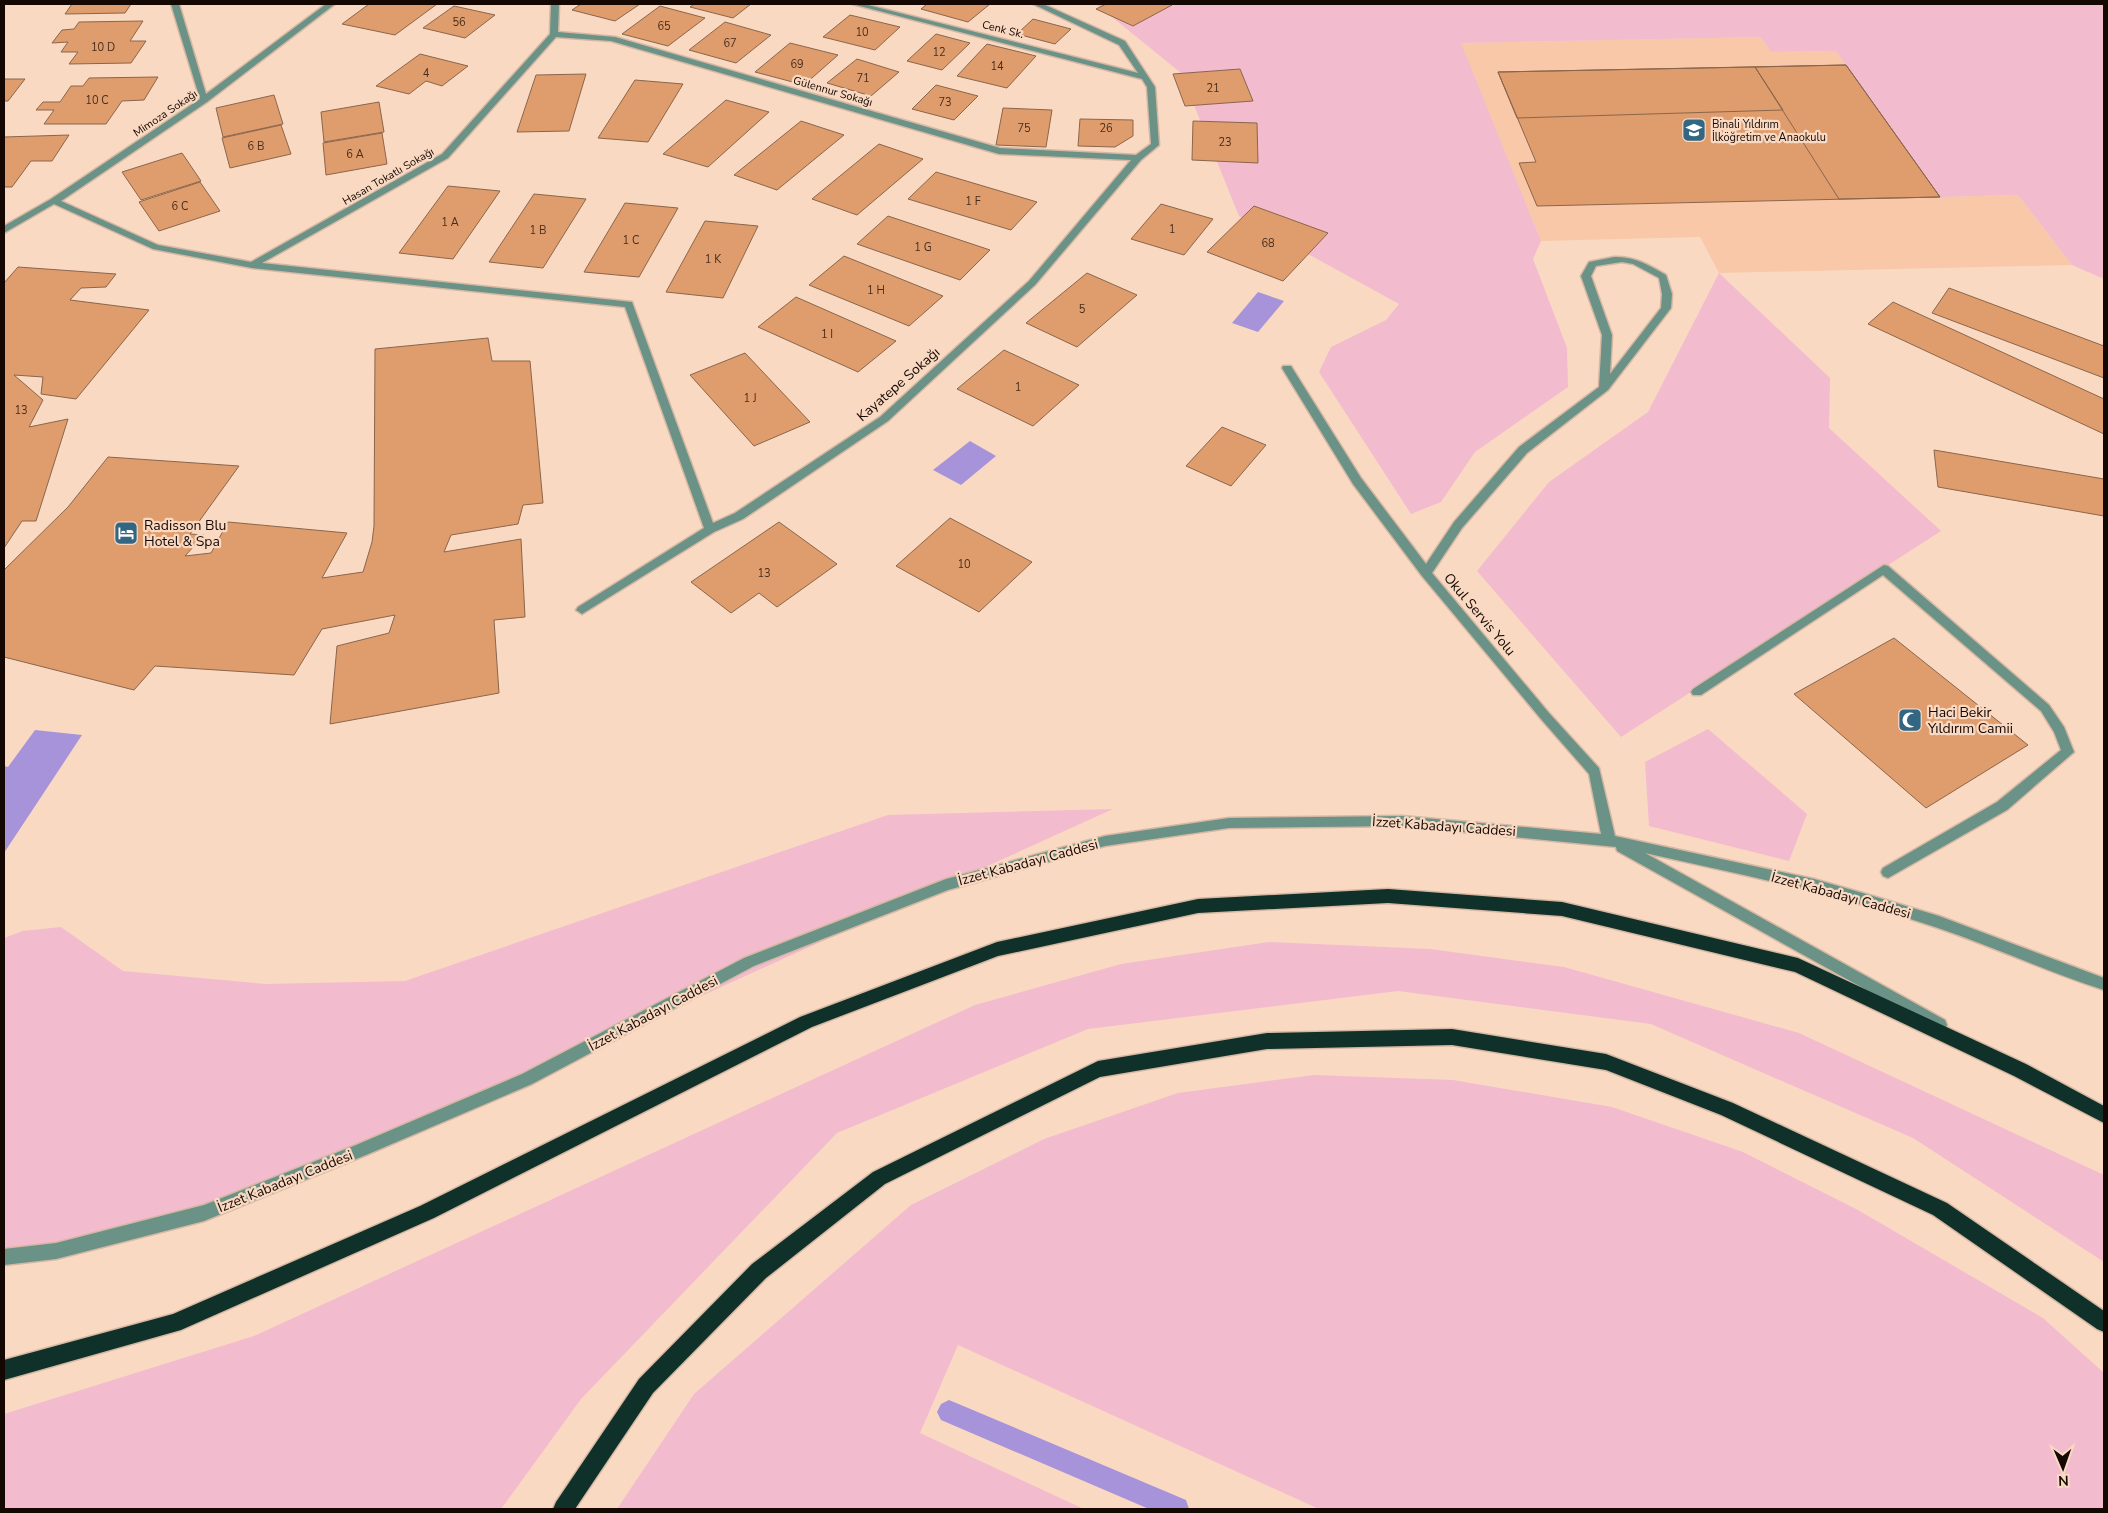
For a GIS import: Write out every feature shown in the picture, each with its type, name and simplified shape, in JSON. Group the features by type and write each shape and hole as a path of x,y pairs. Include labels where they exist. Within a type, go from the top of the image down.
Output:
{"highway":[{"path":"4,1370 174,1323 427,1212 815,1019 997,949 1198,906 1388,896 1562,908 1798,965 2020,1070 2104,1115"},
{"path":"562,1509 646,1386 759,1270 879,1178 1098,1068 1267,1041 1452,1037 1606,1062 1728,1109 1940,1209 2104,1322"}],"street":[{"path":"174,4 204,100"},
{"name":"Mimoza Sokağı","path":"4,230 54,200 204,100 331,4"},
{"path":"554,34 555,4"},
{"name":"Cenk Sk.","path":"856,4 1143,77"},
{"path":"1037,4 1122,43 1143,77"},
{"name":"Gülennur Sokağı","path":"554,34 612,39 999,151 1138,158"},
{"name":"Hasan Tokatlı Sokağı","path":"252,265 445,156 554,34"},
{"name":"Kayatepe Sokağı","path":"582,610 710,528 740,516 884,419 1032,282 1138,158 1155,145 1150,88 1143,77"},
{"path":"54,200 156,247 252,265 629,304 710,528"},
{"name":"Okul Servis Yolu","path":"1604,388 1606,335 1586,276 1592,264 1615,259 1635,260 1663,277 1667,294 1666,308 1604,388 1524,450 1458,525 1426,573 1545,716 1595,772 1609,840"},
{"path":"1286,368 1357,481 1426,573"},
{"path":"1698,692 1884,569 2035,699 2060,730 2068,752 2002,806 1888,872"},
{"name":"İzzet Kabadayı Caddesi","path":"4,1257 56,1251 204,1213 361,1150 527,1079 749,962 946,885 1105,841 1230,823 1402,821 1609,840 1814,885 1876,903 1939,922 2104,984"},
{"path":"1609,840 2020,1070"}],"shaded area":[{"path":"1096,4 2104,4 2104,279 2072,265 2018,195 1940,197 1836,51 1771,52 1761,37 1461,43 1541,241 1533,259 1567,348 1568,387 1475,452 1441,502 1411,514 1319,372 1331,347 1386,320 1399,304 1239,216 1181,73"},
{"name":"Binali Yıldırım İlköğretim ve Anaokulu","path":"1761,37 1771,52 1836,51 1940,197 2018,195 2072,265 1719,273 1700,237 1541,241 1460,43"},
{"path":"1719,273 1830,378 1829,428 1941,531 1621,737 1477,571 1549,482 1648,412"},
{"path":"1258,292 1284,301 1258,332 1232,323"},
{"path":"970,441 996,456 961,485 933,470"},
{"path":"1708,729 1807,814 1789,861 1649,826 1645,762"},
{"path":"35,730 82,735 4,853 4,766 8,767"},
{"path":"1113,809 411,1128 135,1236 4,1253 4,938 23,931 61,927 123,971 266,984 405,981 888,815"},
{"path":"1269,942 1430,949 1564,967 1799,1033 2104,1175 2104,1262 1913,1138 1651,1024 1398,991 1088,1029 837,1133 581,1399 501,1509 4,1509 4,1414 254,1336 975,1005 1121,964"},
{"path":"1314,1075 1453,1080 1612,1107 1743,1152 1858,1210 2043,1318 2104,1373 2104,1509 1319,1509 958,1345 920,1433 1084,1509 617,1509 694,1394 911,1205 1044,1139 1178,1093"}],"building":[{"path":"72,4 131,4 125,13 65,14"},
{"path":"369,4 437,4 395,35 342,24"},
{"path":"581,4 640,4 615,21 572,10"},
{"path":"694,4 751,4 733,18 690,7"},
{"path":"927,4 990,4 968,22 921,9"},
{"path":"1106,4 1172,5 1133,26 1096,9"},
{"path":"454,6 495,15 465,38 423,28"},
{"path":"660,6 705,18 668,46 622,34"},
{"path":"850,15 900,27 875,50 823,37"},
{"path":"1033,19 1071,29 1055,44 1017,34"},
{"path":"143,21 130,41 146,41 131,63 69,64 78,52 61,52 68,42 52,43 62,30 74,29 79,22"},
{"path":"725,22 771,35 736,63 689,50"},
{"path":"936,34 970,43 942,70 907,61"},
{"path":"790,43 838,55 804,85 755,72"},
{"path":"987,44 1036,56 1007,88 957,76"},
{"path":"420,54 468,66 442,86 426,81 409,94 376,86"},
{"path":"857,59 899,72 871,96 827,83"},
{"name":"Binali Yıldırım İlköğretim ve Anaokulu","path":"1846,65 1940,197 1839,199 1755,67"},
{"path":"1846,65 1940,197 1537,206 1519,163 1536,162 1498,72"},
{"path":"1755,67 1783,110 1517,118 1498,72"},
{"path":"1240,69 1253,101 1185,106 1173,74"},
{"path":"586,74 569,131 517,132 536,75"},
{"path":"158,77 144,100 122,101 106,124 44,124 54,110 36,110 43,102 60,102 71,86 83,86 89,78"},
{"path":"4,79 25,79 8,101 4,101"},
{"path":"635,80 683,84 648,142 598,138"},
{"path":"936,85 978,96 954,120 912,109"},
{"path":"274,95 283,124 223,137 216,108"},
{"path":"726,100 769,112 708,167 663,154"},
{"path":"379,102 384,132 324,142 321,112"},
{"path":"1003,108 1052,110 1046,147 996,145"},
{"path":"1080,119 1133,120 1133,136 1115,147 1078,146"},
{"path":"801,121 844,135 777,190 734,175"},
{"path":"1193,121 1257,123 1258,163 1192,160"},
{"path":"281,125 291,154 230,168 222,138"},
{"path":"382,133 387,164 326,175 323,143"},
{"path":"69,135 52,161 31,161 12,187 4,187 4,137"},
{"path":"879,144 923,159 857,215 812,199"},
{"path":"182,153 201,181 141,200 122,172"},
{"path":"936,172 1037,202 1011,230 908,199"},
{"path":"200,182 220,211 159,231 139,202"},
{"path":"448,186 500,191 453,259 399,253"},
{"path":"534,194 586,199 543,268 489,262"},
{"path":"625,203 678,208 639,277 584,272"},
{"path":"1161,204 1213,219 1184,255 1131,239"},
{"path":"1254,206 1328,233 1283,281 1207,252"},
{"path":"888,216 990,250 960,280 857,244"},
{"path":"705,221 758,226 723,298 666,292"},
{"path":"844,256 943,296 909,326 809,285"},
{"path":"18,267 116,274 106,287 81,288 70,300 149,310 76,399 41,394 43,377 14,375 43,400 29,427 68,419 36,521 22,521 4,548 4,283"},
{"path":"1087,273 1137,295 1077,347 1026,323"},
{"path":"1949,288 2104,346 2104,378 1932,313"},
{"path":"796,297 896,341 858,372 758,327"},
{"path":"1893,302 2104,399 2104,434 1868,324"},
{"path":"488,338 492,361 530,361 543,503 523,505 518,524 451,535 444,552 521,539 525,617 494,620 499,693 330,724 337,646 389,633 395,615 322,629 294,675 155,666 134,690 4,657 4,570 68,507 108,457 239,466 190,534 204,535 185,556 211,553 228,522 347,533 322,578 363,572 372,542 374,526 375,349"},
{"path":"1004,350 1079,385 1033,426 957,389"},
{"path":"745,353 810,422 754,446 690,375"},
{"path":"1222,427 1266,445 1231,486 1186,466"},
{"path":"1934,450 2104,479 2104,516 1938,487"},
{"path":"950,518 1032,562 979,612 896,566"},
{"path":"779,522 837,564 777,607 759,593 731,613 691,582"},
{"name":"Haci Bekir Yıldırım Camii","path":"1894,638 2028,745 1926,808 1794,694"}],"waterway":[{"path":"949,1412 1177,1509"}],"place":[{"name":"Binali Yıldırım İlköğretim ve Anaokulu","path":"1694,130"},
{"name":"Radisson Blu Hotel & Spa","path":"126,533"},
{"name":"Haci Bekir Yıldırım Camii","path":"1910,720"}]}
